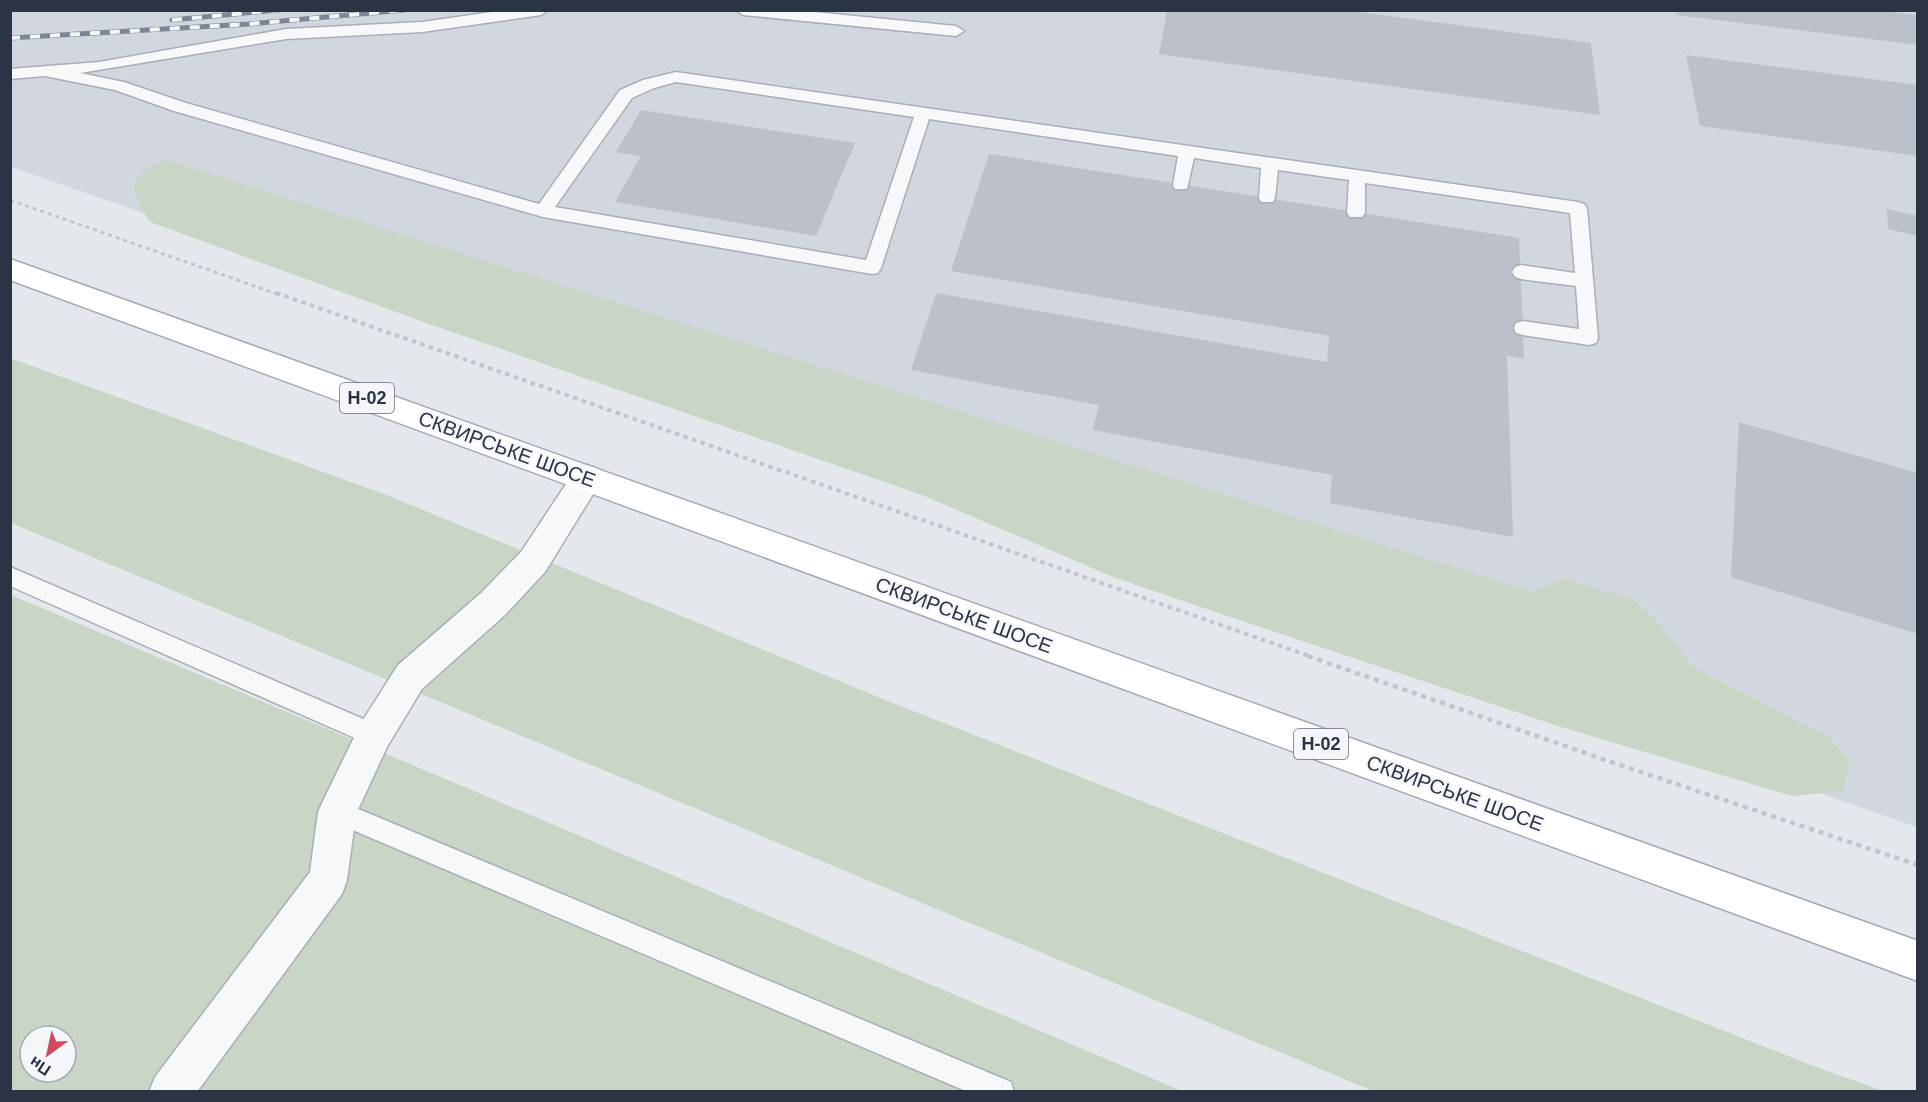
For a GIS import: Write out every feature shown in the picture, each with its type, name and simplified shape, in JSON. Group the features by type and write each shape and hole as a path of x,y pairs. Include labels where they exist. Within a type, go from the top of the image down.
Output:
{"main road":[{"name":"СКВИРСЬКЕ ШОСЕ","path":"10,269 1917,961"}],"street":[{"path":"170,1092 328,880 337,812 374,735 410,677 494,604 533,562 587,478"}],"lane":[{"path":"10,74 99,67 286,34 422,27 541,10"},
{"path":"743,10 956,31"},
{"path":"44,71 118,86 180,107 543,211 872,268 923,113"},
{"path":"543,211 626,94 649,84 676,77 1578,208 1589,338 1523,328"},
{"path":"1181,185 1187,151"},
{"path":"1267,198 1270,163"},
{"path":"1356,213 1358,176"},
{"path":"1521,272 1585,281"},
{"path":"10,576 374,735"},
{"path":"337,812 1001,1092"}],"path":[{"path":"10,200 1592,755 1917,865"}],"shaded area":[{"path":"11,11 1917,11 1917,827 11,167"}],"green space":[{"path":"166,160 1532,592 1564,579 1634,600 1660,625 1693,667 1827,736 1849,760 1843,791 1792,796 1561,727 1242,621 1113,577 922,495 429,324 150,222 137,200 134,185 143,172"},
{"path":"10,358 389,496 888,701 1816,1067 1884,1091 1373,1091 11,523"},
{"path":"11,595 1182,1091 11,1091"}],"building":[{"path":"1167,10 1344,10 1591,43 1600,115 1159,54"},
{"path":"1676,10 1877,10 1918,15 1918,45 1677,15"},
{"path":"1686,55 1918,85 1918,156 1700,126"},
{"path":"641,110 855,143 816,236 615,202 641,156 616,152"},
{"path":"989,154 1519,238 1524,359 1507,356 1513,537 1330,503 1332,475 1093,430 1099,405 911,370 936,293 1327,362 1329,336 951,271"},
{"path":"1887,209 1918,216 1918,236 1888,229"},
{"path":"1739,422 1918,473 1918,634 1731,577"}],"railway":[{"path":"172,20 278,10"},
{"path":"10,38 249,24 404,10"}]}
